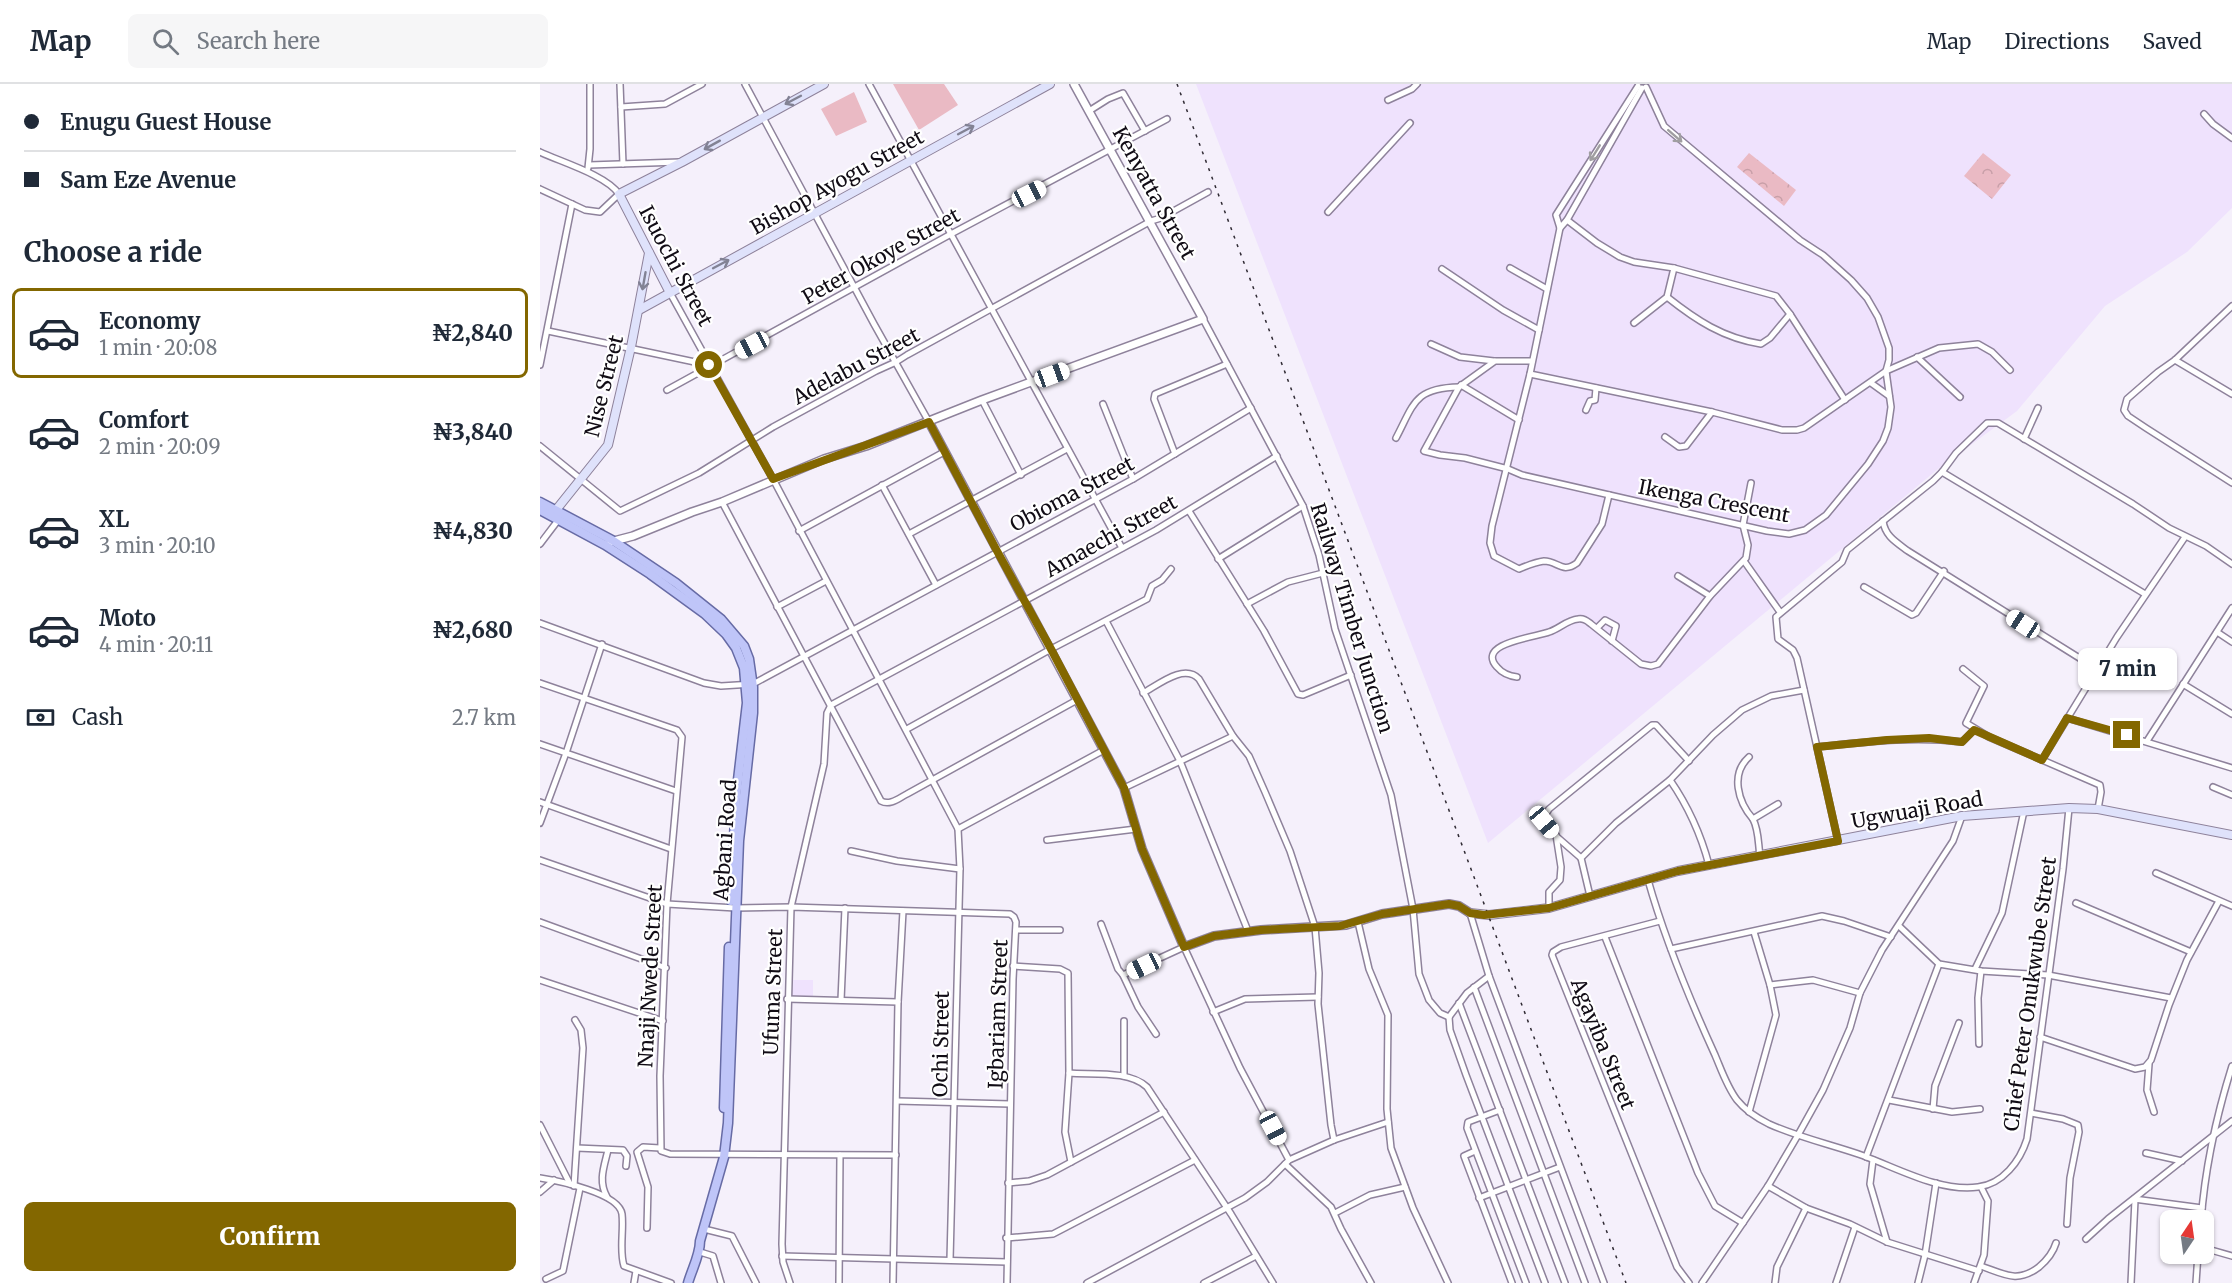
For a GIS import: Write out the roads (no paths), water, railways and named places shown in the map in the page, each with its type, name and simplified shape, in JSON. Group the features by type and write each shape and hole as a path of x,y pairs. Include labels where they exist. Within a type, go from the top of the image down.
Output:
{"main road":[{"path":"619,194 824,84"},
{"name":"Bishop Ayogu Street","path":"639,309 1050,84"},
{"name":"Isuochi Street","path":"619,194 669,291"},
{"name":"Nise Street","path":"555,515 608,445 650,253"},
{"name":"Agbani Road","path":"540,502 555,515"},
{"name":"Agbani Road","path":"540,510 609,542 676,583 721,619 744,646 750,661 749,684 753,713 733,908 730,1095 722,1154 700,1252 686,1283"},
{"name":"Ugwuaji Road","path":"1470,913 1488,915 1549,908 1709,865 1962,816 2069,808 2098,809 2232,835"},
{"name":"Agbani Road","path":"686,1283 722,1154"}],"street":[{"path":"587,173 590,84"},
{"path":"620,84 623,164"},
{"path":"621,107 665,104 702,84"},
{"path":"745,84 1124,788 1151,873 1213,1012 1287,1162 1331,1207 1371,1283"},
{"path":"869,84 1122,548"},
{"name":"Kenyatta Street","path":"1074,84 1203,319"},
{"path":"1388,100 1412,89 1417,84"},
{"path":"1609,495 1602,524 1577,563 1566,568 1544,561 1519,569 1494,556 1490,543 1530,375 1560,228 1556,215 1642,86"},
{"path":"1560,228 1567,220 1642,86"},
{"name":"Ikenga Crescent","path":"1460,386 1424,451 1440,456 1465,458 1522,475 1789,534 1801,532 1821,520 1839,501 1881,445 1890,418 1886,371 1889,348 1878,317 1868,301 1851,280 1816,250 1803,243 1664,126 1642,86"},
{"path":"1089,111 1123,93 1145,131"},
{"path":"2204,114 2232,138"},
{"name":"Peter Okoye Street","path":"668,390 951,234 1167,119"},
{"path":"1328,212 1410,123"},
{"path":"540,152 587,173 612,187 619,194 600,212 585,210 540,189"},
{"path":"589,165 682,162"},
{"name":"Adelabu Street","path":"581,478 620,511 699,472 792,417 1208,192"},
{"path":"540,365 572,204"},
{"path":"1567,220 1620,257 1634,262 1674,268 1776,296 1845,400"},
{"path":"1442,268 1503,310 1539,330"},
{"path":"1510,268 1547,289"},
{"path":"1634,322 1667,297 1674,268"},
{"path":"1670,286 1677,305"},
{"name":"Isuochi Street","path":"669,291 773,479 958,829"},
{"path":"1667,297 1687,314 1720,333 1761,344 1770,338 1790,314"},
{"path":"2232,306 2175,360 2127,399 2124,410 2128,416 2232,483"},
{"path":"609,542 633,536 722,502 773,479 1203,319"},
{"name":"Railway Timber Junction","path":"1203,319 1303,506 1319,555 1335,629 1391,795 1413,909 1417,965 1424,990 1440,1014 1449,1017"},
{"path":"548,331 631,347 710,366"},
{"path":"1431,344 1460,357 1495,361 1532,361"},
{"path":"1530,375 1712,412 1782,430 1797,430 1886,371 1939,348 1978,344 1992,352 2010,370"},
{"path":"1917,357 1960,397"},
{"path":"2175,360 2232,394"},
{"path":"1396,438 1420,396 1434,390 1460,386 1495,361"},
{"path":"1175,454 1154,399 1155,394 1227,364"},
{"path":"1871,383 1889,397"},
{"path":"1460,386 1518,420"},
{"path":"1586,410 1590,401 1595,400 1596,388"},
{"path":"982,400 1021,475"},
{"path":"1103,404 1133,479"},
{"name":"Obioma Street","path":"749,684 804,657 1133,479 1251,408"},
{"path":"2024,439 2038,408"},
{"path":"1665,437 1679,447 1686,446 1712,412"},
{"path":"1838,841 1800,666 1793,650 1778,639 1776,617 1842,562 1847,550 1942,472 1956,453 1988,423 1998,423 2185,537 2206,546 2232,564"},
{"path":"540,446 581,478"},
{"path":"909,534 1067,449"},
{"path":"799,531 945,452"},
{"name":"Amaechi Street","path":"831,705 1189,511 1277,456"},
{"path":"1942,472 2145,594"},
{"path":"1517,677 1507,674 1494,664 1492,656 1495,650 1548,632 1577,619 1585,620 1597,628 1641,664 1654,666 1661,661 1710,596 1744,561 1748,548 1743,525 1751,483"},
{"path":"882,485 936,585"},
{"path":"722,502 880,801 889,803 1077,700"},
{"path":"1218,559 1303,506"},
{"path":"1189,511 1280,658 1298,694 1303,695 1351,675"},
{"path":"540,544 555,515"},
{"path":"1883,521 1884,530 1893,540 2063,650 2097,669"},
{"path":"2042,760 2145,594 2185,537"},
{"path":"1744,561 1780,612"},
{"path":"907,729 1147,599 1152,586 1162,580 1171,569"},
{"path":"1864,587 1912,615 1916,613 1944,572"},
{"path":"1246,604 1288,582 1323,573"},
{"path":"1678,576 1710,596"},
{"path":"777,607 826,580"},
{"path":"2147,741 2232,608"},
{"path":"1597,628 1605,620 1616,626 1612,641"},
{"path":"1106,621 1180,762 1248,931"},
{"path":"540,623 704,683 721,686 749,684"},
{"path":"2217,632 2232,642"},
{"path":"540,824 585,699 602,644"},
{"path":"1963,669 1984,686 1966,723 1974,730 2100,785 2098,809"},
{"path":"1143,693 1182,673 1192,674 1199,680 1233,736 1249,756 1266,792 1294,862 1315,927 1319,973 1318,997 1334,1140"},
{"path":"540,683 585,699"},
{"path":"2183,684 2232,714"},
{"path":"1581,858 1616,823 1670,780 1713,735 1746,708 1771,696 1804,690"},
{"name":"Nnaji Nwede Street","path":"585,699 677,730 682,737 667,904 660,1148"},
{"name":"Ufuma Street","path":"790,1283 782,1256 791,907 824,764 827,713 831,705"},
{"path":"2067,718 2232,768"},
{"path":"1590,896 1581,858 1556,836 1543,819 1549,809 1652,724 1656,724 1689,761"},
{"path":"1817,747 1929,738 1962,742 1974,730"},
{"path":"1124,788 1233,736"},
{"path":"540,744 676,790"},
{"path":"958,829 1104,750"},
{"path":"1749,757 1741,766 1738,789 1758,834 1760,856"},
{"path":"1670,780 1684,802 1703,841 1709,865"},
{"path":"2213,787 2232,795"},
{"path":"540,802 671,849"},
{"path":"1753,819 1778,804"},
{"name":"Chief Peter Onukwube Street","path":"1981,1187 2001,1177 2015,1165 2024,1148 2031,1113 2069,808"},
{"path":"1978,1044 1978,970 2002,913 2024,811"},
{"path":"1702,1283 1768,1185 1798,1135 1823,1090 1850,1028 1860,993 1891,937 1953,841 1962,816"},
{"name":"Ochi Street","path":"950,1260 960,869 958,829"},
{"path":"1047,840 1136,829"},
{"path":"1549,908 1550,892 1560,880 1561,867 1556,836"},
{"path":"851,851 897,861 960,869"},
{"name":"Igbariam Street","path":"540,860 667,904 733,908 845,908 1010,914 1014,916 1016,930 1013,966 1006,1238 1007,1283"},
{"path":"2156,873 2232,906"},
{"path":"1648,880 1671,949 1732,1093 1749,1112 1769,1124 1798,1135 1936,1183 1981,1187 1988,1201 1980,1268 1974,1283"},
{"path":"2154,1112 2147,1090 2149,1064 2171,998 2191,952 2219,901"},
{"path":"2076,903 2191,952"},
{"path":"1123,975 1214,936 1248,931 1340,926 1382,914 1454,904 1470,913 1489,976 1604,1283"},
{"path":"841,1000 845,908"},
{"path":"893,1283 898,1002 903,911"},
{"path":"1671,949 1822,916 1891,937"},
{"path":"1358,921 1369,969 1388,1015 1388,1122 1391,1148 1404,1187 1448,1283"},
{"name":"Agayiba Street","path":"1660,921 1605,937 1592,938 1561,948 1552,952 1552,955 1677,1268 1689,1283"},
{"path":"540,922 666,968"},
{"path":"1101,924 1118,969 1138,1007 1156,1034"},
{"path":"1899,926 1939,964 1978,970 2048,975 2171,998"},
{"path":"1016,930 1060,930"},
{"path":"1749,1112 1776,1020 1770,985 1754,932"},
{"path":"1605,937 1698,1173 1715,1206 1743,1223"},
{"path":"1866,1157 1939,964"},
{"path":"1013,966 1060,969 1068,973 1069,1073 1065,1132 1071,1162"},
{"path":"1489,976 1474,987 1449,1017 1450,1030 1545,1283"},
{"path":"540,980 663,1021"},
{"path":"1770,985 1813,980 1860,993"},
{"path":"1474,987 1585,1283"},
{"path":"1213,1012 1245,999 1318,997"},
{"path":"788,999 898,1002"},
{"path":"1460,1003 1565,1283"},
{"path":"546,1279 563,1271 575,1186 583,1040 580,1026 575,1020"},
{"path":"1124,1021 1124,1076"},
{"path":"1933,1109 1935,1086 1959,1023"},
{"path":"2040,1037 2135,1069 2149,1064"},
{"path":"2134,1199 2202,1208 2213,1135 2232,1066"},
{"path":"1069,1073 1124,1076 1137,1079 1147,1087 1227,1208 1273,1283"},
{"path":"1889,1100 1952,1112 1980,1109"},
{"path":"897,1101 1010,1104"},
{"path":"1500,1110 1468,1122 1467,1125 1526,1283"},
{"path":"1008,1183 1037,1179 1164,1112"},
{"path":"2031,1113 2063,1119 2078,1125 2079,1132 2070,1178 2067,1224"},
{"path":"2086,1239 2232,1121"},
{"path":"1087,1283 1256,1191 1287,1162 1334,1140 1388,1122"},
{"path":"540,1125 575,1186"},
{"path":"647,1228 648,1187 637,1152 643,1147 660,1148 663,1152 670,1154 896,1155"},
{"path":"577,1148 624,1151 627,1156 626,1166"},
{"path":"607,1197 602,1178 608,1150"},
{"path":"1475,1151 1464,1156 1512,1283"},
{"path":"2146,1153 2182,1161"},
{"path":"839,1283 840,1155"},
{"path":"1006,1238 1053,1234 1195,1160"},
{"path":"1873,1160 1870,1184 1887,1242"},
{"path":"1479,1197 1560,1167"},
{"path":"540,1178 575,1186 607,1197 616,1203 622,1212 623,1264 636,1272 671,1283"},
{"path":"540,1192 554,1180"},
{"path":"1918,1283 1925,1255 1936,1183"},
{"path":"1768,1185 1806,1208 1887,1242 2019,1281 2031,1275 2045,1262 2056,1243"},
{"path":"1335,1213 1370,1195 1404,1187"},
{"path":"2131,1283 2134,1199"},
{"path":"1775,1283 1778,1267 1806,1208"},
{"path":"1836,1283 1855,1227"},
{"path":"704,1229 732,1236 756,1283"},
{"path":"2214,1251 2232,1256"},
{"path":"700,1252 713,1256 721,1283"},
{"path":"782,1256 1007,1262"},
{"path":"1206,1283 1256,1256"},
{"path":"2196,1283 2197,1264"},
{"path":"634,1283 636,1272"}],"railway":[{"path":"1177,84 1626,1283"}]}
